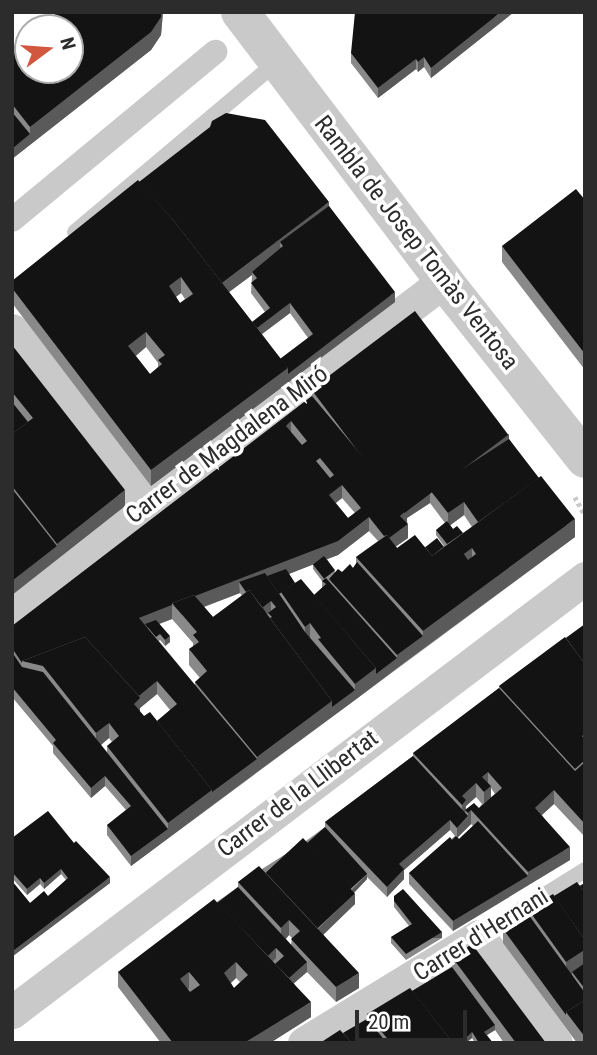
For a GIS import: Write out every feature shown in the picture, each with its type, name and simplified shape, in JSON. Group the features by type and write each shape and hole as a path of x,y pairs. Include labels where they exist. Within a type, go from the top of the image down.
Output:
{"street":[{"name":"Rambla de Josep Tomàs Ventosa","path":"245,19 444,281 585,459"},
{"path":"12,220 215,52"},
{"name":"Carrer de Magdalena Miró","path":"12,612 147,505 444,281"},
{"path":"12,330 147,505"},
{"name":"Carrer de la Llibertat","path":"12,1012 585,578"},
{"path":"479,936 556,1043"},
{"name":"Carrer d'Hernani","path":"304,1043 479,936"}],"lane":[{"path":"59,244 276,62"},
{"name":"Carrer d'Hernani","path":"479,936 585,870"}],"building":[{"path":"161,12 161,17 151,32 30,127 12,104 12,48 14,46 14,84 84,84 84,14 56,14"},
{"path":"355,12 501,12 431,68 424,57 418,62 416,59 378,88 351,53"},
{"path":"12,112 30,134 12,149"},
{"path":"226,113 265,120 329,202 222,283 174,221 139,182 210,127 212,121"},
{"path":"138,180 174,221 288,368 151,470 12,288 12,281","holes":["181,277 193,294 180,303 169,286","146,332 165,355 158,360 162,364 150,374 128,346"]},
{"path":"576,189 585,200 585,354 502,246"},
{"path":"329,206 395,292 288,374 288,368 280,359 313,334 290,303 257,328 252,322 270,308 251,283 257,278 252,272 283,246 280,242"},
{"path":"415,311 508,435 404,513 311,389"},
{"path":"12,345 125,490 57,544 12,486 12,434 33,418 12,392"},
{"path":"312,396 407,510 400,516 408,524 389,538 384,536 369,517 338,541 139,618 257,759 212,792 157,721 177,704 157,681 139,696 85,637 22,663 12,648 12,626","holes":["291,421 307,441 302,445 286,426","320,458 334,475 330,478 316,461","342,485 361,508 348,518 329,495"]},
{"path":"12,402 28,422 12,434"},
{"path":"509,439 539,478 478,522 464,502 448,513 430,490"},
{"path":"541,476 575,519 423,631 356,557 387,535 397,548 415,535 432,556","holes":["472,548 476,554 468,560 464,554"]},
{"path":"12,490 57,546 12,581"},
{"path":"447,521 453,529 457,526 463,533 447,544 436,530"},
{"path":"437,538 444,547 432,556 425,547"},
{"path":"324,556 335,570 324,579 313,565"},
{"path":"357,562 423,636 397,655 329,579 338,569 342,572 350,564 353,568"},
{"path":"286,569 295,583 279,594 267,576"},
{"path":"265,573 305,632 355,690 332,707 332,701 270,618 272,617 268,613 276,607 271,601 263,608 239,582"},
{"path":"326,578 397,658 376,674 376,668 314,595 326,584 322,581"},
{"path":"301,579 376,668 355,684 318,639 321,638 310,623 305,627 281,592"},
{"path":"249,590 332,701 257,757 195,682 207,671 189,649 199,642 193,635 197,632 172,603 194,595 213,617"},
{"path":"156,620 170,636 165,640 160,634 156,637 145,624"},
{"path":"585,624 585,664 566,638"},
{"path":"85,637 138,695 140,698 134,704 144,716 150,712 212,790 168,823 107,746 119,736 109,723 96,733 43,666 22,661"},
{"path":"565,637 585,664 585,734 582,736 585,740 585,760 575,769 499,686"},
{"path":"12,652 22,667 43,672 168,829 131,856 107,825 131,806 105,776 91,788 53,743 56,740 12,687"},
{"path":"499,688 575,771 585,762 585,824 554,790 535,808 570,847 528,872 471,810 468,813 465,810 474,803 479,808 502,788 488,772 482,777 491,786 484,792 476,783 462,796 466,800 462,805 413,753"},
{"path":"413,756 468,816 457,828 450,820 399,864 404,869 387,887 325,822"},
{"path":"48,811 74,843 76,841 110,877 13,951 12,881 30,903 44,891 48,896 68,878 61,869 44,883 40,878 27,889 12,872 12,838"},
{"path":"478,821 528,876 453,921 409,873 450,837 452,840 456,836 459,839"},
{"path":"325,827 367,874 349,890 307,843"},
{"path":"303,838 355,894 318,928 266,873"},
{"path":"259,866 359,973 336,987 302,951 291,939 300,931 289,920 281,928 238,882"},
{"path":"577,882 585,893 585,940 554,896"},
{"path":"238,887 307,962 289,978 275,964 284,956 276,948 268,956 217,903"},
{"path":"403,889 442,932 406,954 391,937 412,924 394,901 394,896"},
{"path":"553,894 585,940 585,954 583,951 566,962 528,909"},
{"path":"214,899 311,1002 244,1043 173,1043 118,972","holes":["236,962 248,975 234,988 224,973","189,972 200,985 190,992 180,979"]},
{"path":"528,914 585,993 585,1000 566,1012 566,1015 503,929"},
{"path":"472,944 546,1043 516,1043 452,957"},
{"path":"585,963 585,989 572,972"},
{"path":"452,967 495,1025 484,1032 493,1043 479,1043 472,1032 461,1043 453,1043 412,991"},
{"path":"410,988 453,1043 391,1043 367,1014"},
{"path":"585,1000 585,1037 566,1012"},
{"path":"367,1019 387,1043 352,1043 343,1033"},
{"path":"340,1030 352,1043 320,1043"}]}
